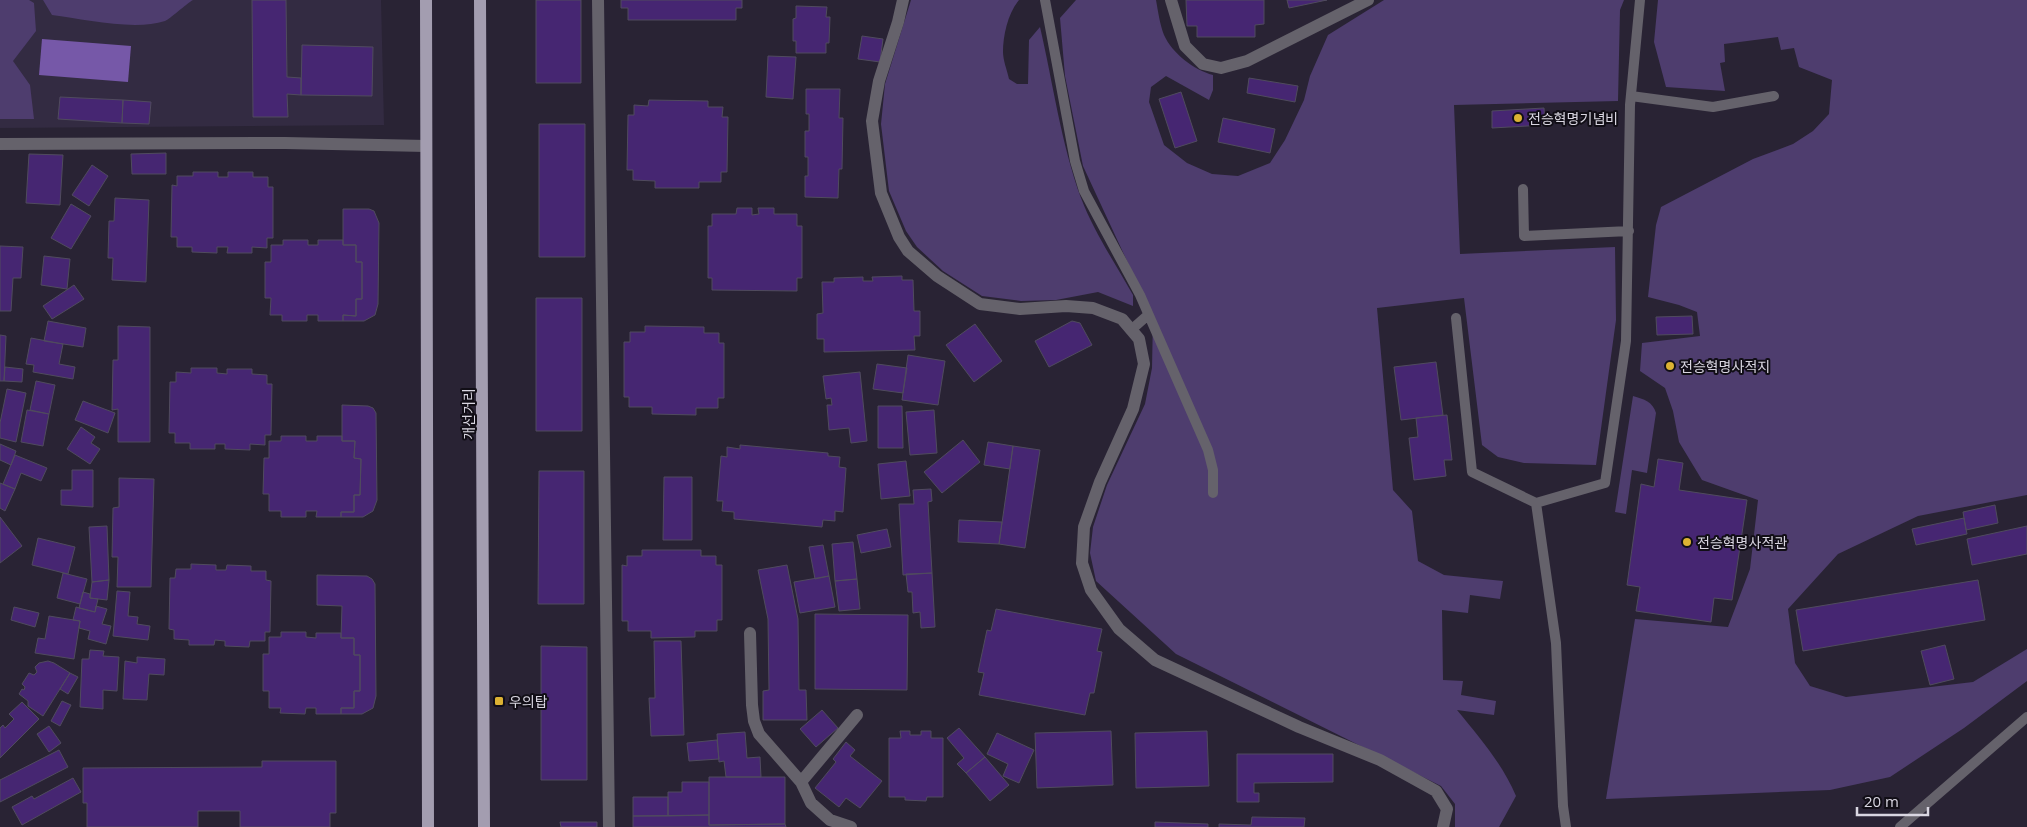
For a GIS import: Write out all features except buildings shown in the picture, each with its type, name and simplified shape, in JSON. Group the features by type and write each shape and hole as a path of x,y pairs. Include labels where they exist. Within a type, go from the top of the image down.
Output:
{"main road":[{"path":"426,0 428,827"},
{"name":"개선거리","path":"480,0 484,827"}],"street":[{"path":"598,0 609,827"},
{"path":"903,0 898,22 878,81 872,120 882,193 899,236 908,251 937,276 980,304 1020,309 1066,306 1093,308 1122,320 1139,339 1144,364 1133,409 1100,482 1084,527 1082,563 1091,590 1119,629 1155,660 1299,727 1380,760 1436,791 1446,809 1443,827"},
{"path":"1171,0 1185,46 1203,64 1221,68 1247,61 1368,0"},
{"path":"0,144 285,143 426,146"},
{"path":"750,633 754,721 759,734 801,782 811,802 826,823 850,827"},
{"path":"801,782 856,716"}],"lane":[{"path":"1045,0 1076,161 1084,191 1140,295 1208,450 1214,470 1212,493"},
{"path":"1456,318 1472,472 1536,503 1605,483 1626,341 1631,96 1640,0"},
{"path":"1631,96 1713,107 1774,96"},
{"path":"1523,189 1524,236 1629,231"},
{"path":"1131,330 1148,315"},
{"path":"1536,503 1556,643 1563,806 1566,827"},
{"path":"1900,827 2027,717"}],"shaded area":[{"path":"0,0 381,0 384,125 0,128"},
{"path":"0,0 29,0 34,3 36,31 13,61 30,85 34,119 0,119"},
{"path":"43,0 193,0 165,21 153,24 124,25 52,15"},
{"path":"911,0 1019,0 1007,24 1003,52 1009,79 1017,84 1028,84 1029,40 1040,27 1068,156 1081,198 1092,223 1133,295 1133,306 1098,292 1056,300 1021,301 982,296 943,271 917,247 906,231 889,191 881,124 885,84"},
{"path":"1076,0 1156,0 1164,35 1172,48 1191,65 1213,75 1213,90 1209,100 1166,76 1151,87 1149,102 1164,145 1187,163 1212,174 1238,176 1270,163 1285,140 1304,100 1310,76 1328,35 1384,0 1624,0 1620,10 1618,101 1454,105 1460,254 1615,247 1616,320 1596,465 1524,463 1498,457 1482,445 1464,298 1377,308 1393,490 1412,511 1418,561 1444,575 1503,581 1500,599 1470,595 1468,613 1442,610 1443,680 1463,681 1461,695 1496,701 1494,715 1457,710 1497,761 1516,796 1499,827 1455,827 1455,804 1441,786 1176,654 1096,581 1090,553 1093,527 1107,485 1145,404 1152,368 1153,317 1083,166 1065,76 1060,18"},
{"path":"1658,0 2027,0 2027,495 1918,516 1838,554 1788,609 1795,663 1810,686 1846,697 1973,682 2027,649 2027,681 1964,728 1890,777 1830,790 1606,799 1635,619 1728,627 1750,569 1758,500 1702,480 1679,442 1673,411 1665,388 1640,371 1642,343 1700,336 1697,312 1648,297 1656,225 1661,207 1753,159 1793,144 1813,131 1829,114 1832,80 1799,67 1794,48 1781,50 1778,37 1724,44 1725,62 1720,63 1725,91 1666,87 1654,42"},
{"path":"42,39 131,46 128,82 39,75"},
{"path":"1633,396 1648,402 1653,406 1656,413 1647,473 1632,470 1626,514 1615,512"}],"place":[{"name":"전승혁명기념비","path":"1518,118"},
{"name":"전승혁명사적지","path":"1670,366"},
{"name":"전승혁명사적관","path":"1687,542"},
{"name":"우의탑","path":"499,701"}]}
